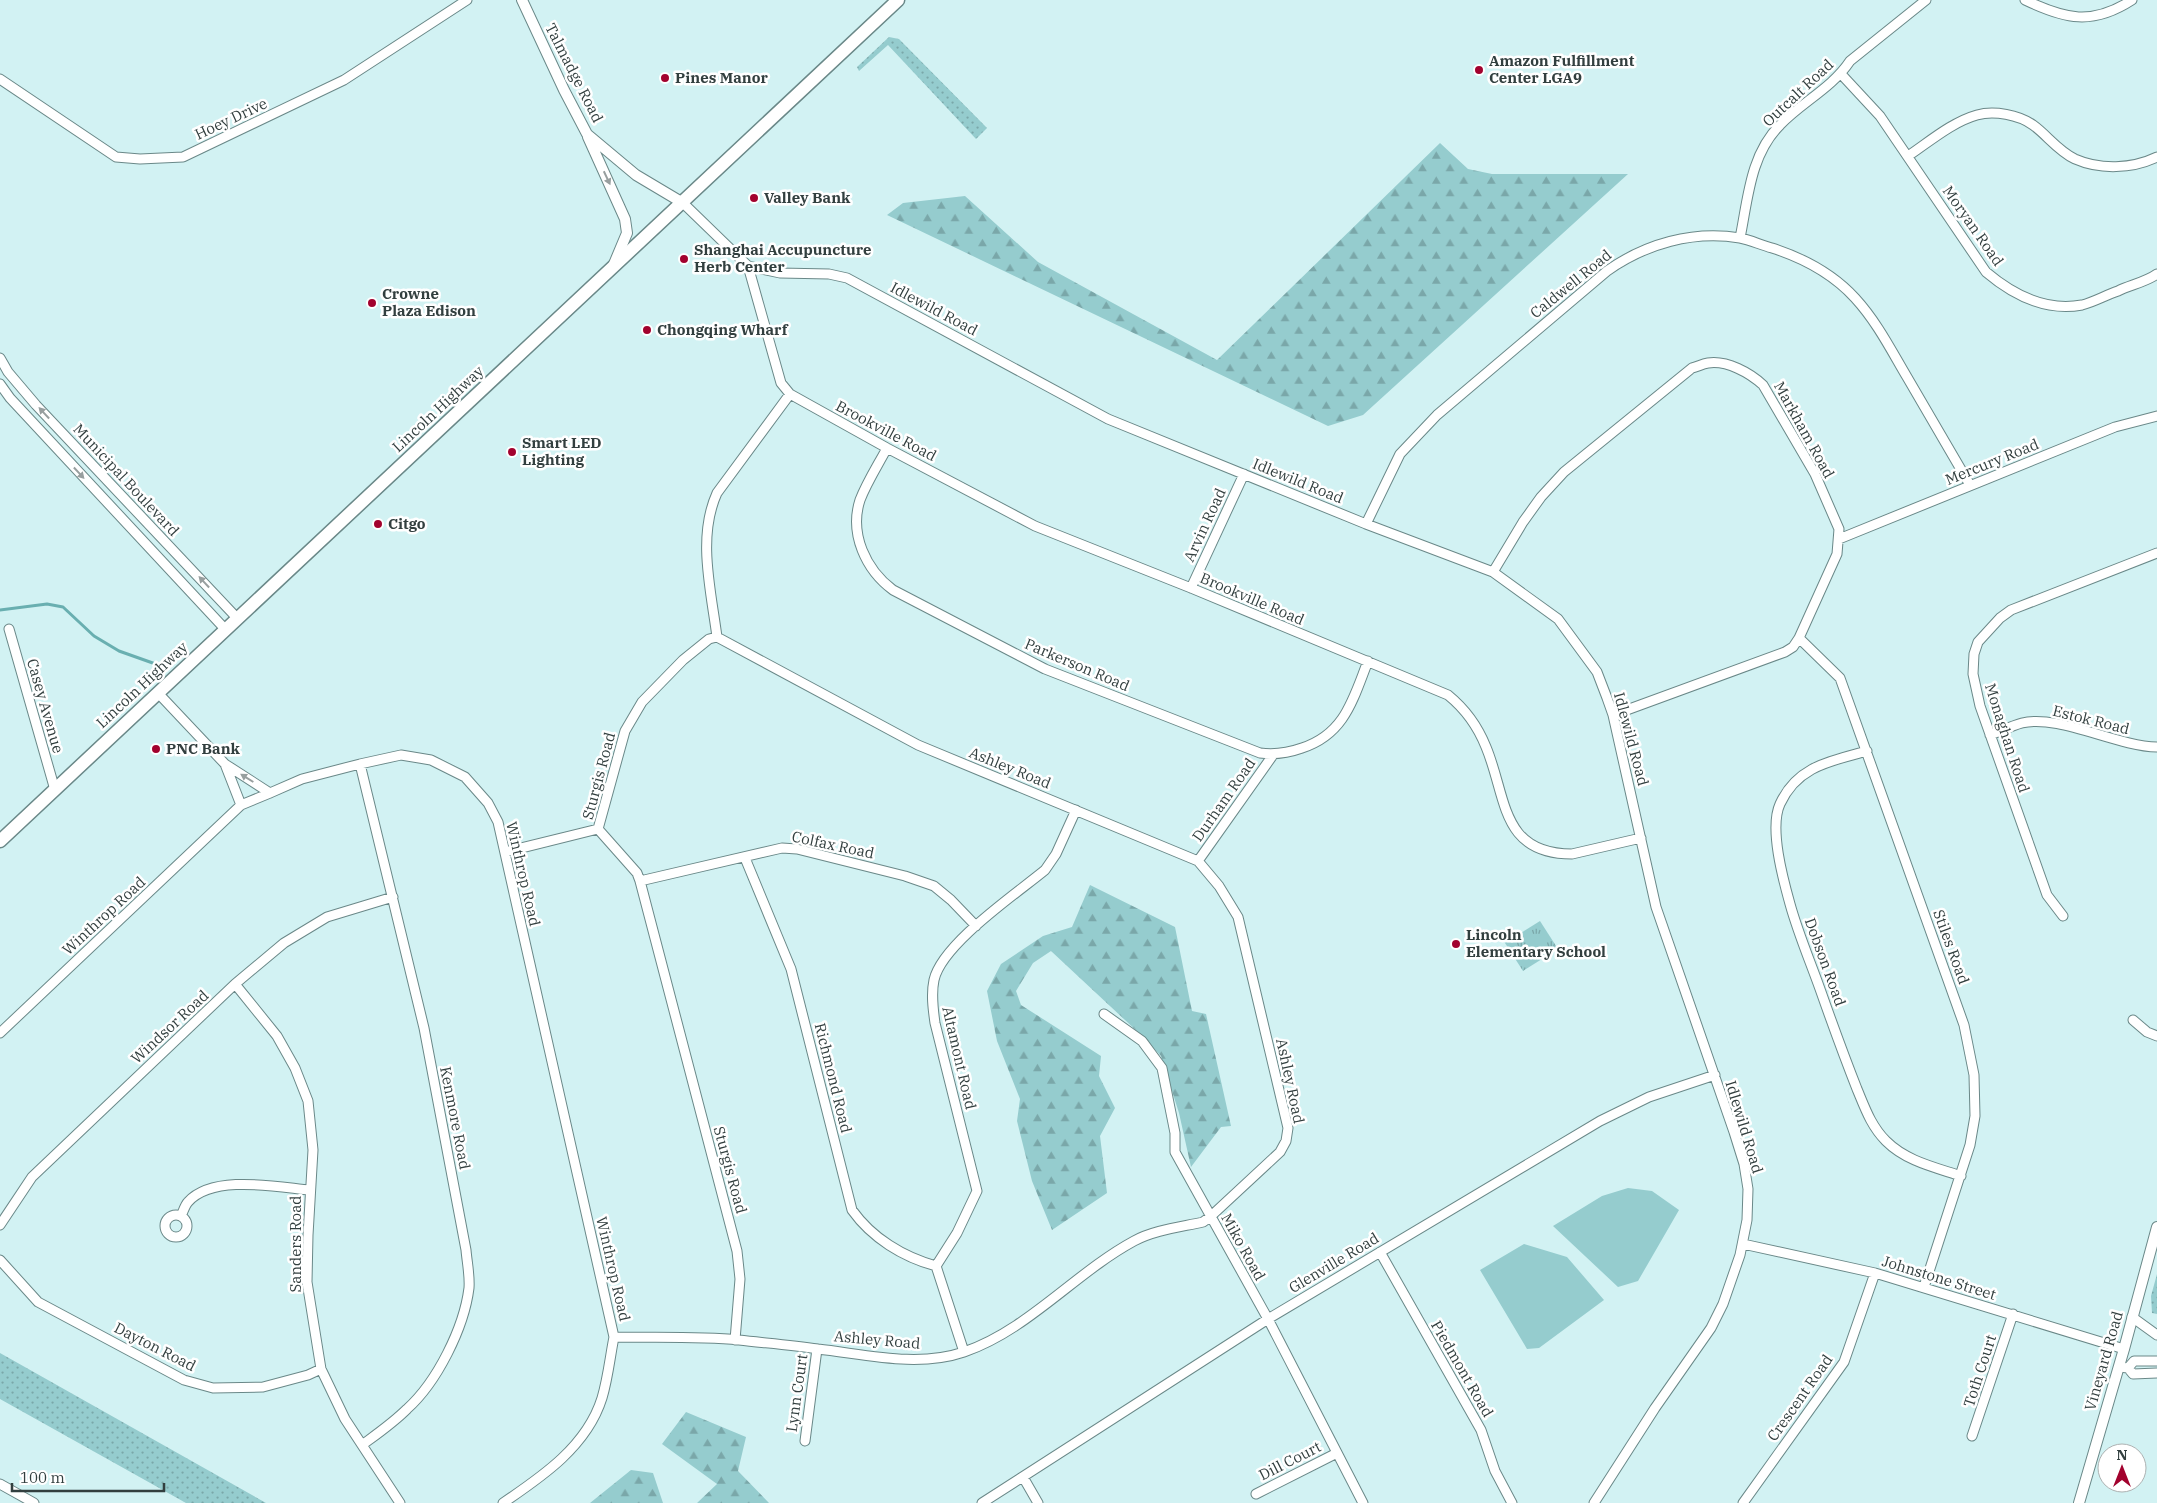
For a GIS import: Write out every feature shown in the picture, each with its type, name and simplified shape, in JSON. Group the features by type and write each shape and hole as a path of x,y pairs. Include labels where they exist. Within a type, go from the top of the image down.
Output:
{"main road":[{"name":"Lincoln Highway","path":"0,841 224,629 295,567 898,0"}],"street":[{"name":"Hoey Drive","path":"0,79 116,157 160,159 183,157 344,80 467,0"},
{"name":"Talmadge Road","path":"522,0 587,134 636,175 683,203"},
{"name":"Outcalt Road","path":"1740,238 1754,166 1763,146 1780,125 1841,74 1850,60 1926,0"},
{"path":"2025,0 2050,12 2070,17 2087,18 2117,10 2132,0"},
{"name":"Moryan Road","path":"1841,74 1880,116 1986,272 2019,296 2038,303 2058,306 2082,305 2157,274"},
{"path":"1908,156 1960,122 1978,115 1991,113 2018,118 2032,124 2059,148 2074,158 2090,163 2118,167 2135,165 2157,157"},
{"path":"587,134 625,219 627,233 612,270"},
{"path":"683,203 748,266 781,383 790,394 712,504 707,555 716,637"},
{"name":"Caldwell Road","path":"1366,524 1400,454 1437,415 1608,271 1627,257 1676,239 1712,236 1740,238 1785,252 1812,264 1834,278 1855,298 1876,324 1970,485"},
{"name":"Idlewild Road","path":"748,266 780,273 829,274 846,278 1108,419 1366,524 1493,572 1558,619 1597,672 1613,715 1656,907 1744,1164 1748,1189 1743,1244 1723,1304 1711,1328 1655,1408 1594,1503"},
{"name":"Municipal Boulevard","path":"0,358 8,372 36,405 237,618"},
{"name":"Markham Road","path":"1493,572 1528,516 1564,472 1692,368 1708,363 1722,363 1754,376 1763,385 1815,474 1839,529 1839,539"},
{"name":"Municipal Boulevard","path":"0,384 10,398 224,629"},
{"name":"Brookville Road","path":"790,394 887,448 1035,526 1191,588 1436,690 1457,703 1476,728 1486,746 1511,822 1518,835 1532,845 1561,854 1572,854 1641,838"},
{"name":"Mercury Road","path":"1839,539 2115,427 2157,416"},
{"name":"Parkerson Road","path":"887,448 860,502 858,521 859,542 865,558 874,572 883,583 893,590 1045,669 1260,754 1273,755 1290,752 1316,743 1338,726 1350,707 1368,661"},
{"name":"Arvin Road","path":"1191,588 1244,474"},
{"path":"1613,715 1786,652 1794,647 1836,554 1839,539"},
{"name":"Monaghan Road","path":"2063,916 2047,896 1990,736 1976,693 1973,674 1974,654 1978,642 1987,630 2012,610 2157,553"},
{"name":"Casey Avenue","path":"9,630 55,790"},
{"name":"Ashley Road","path":"614,1337 736,1340 879,1357 920,1359 950,1356 964,1352 998,1336 1105,1258 1136,1240 1203,1222 1280,1152 1286,1141 1288,1128 1238,916 1219,886 1198,861 918,745 716,637"},
{"name":"Sturgis Road","path":"716,637 709,638 683,660 642,702 625,730 598,829 637,873 640,881 737,1251 740,1279 736,1340"},
{"name":"Stiles Road","path":"1799,638 1840,678 1964,1025 1972,1055 1976,1093 1975,1116 1970,1145 1924,1287"},
{"path":"158,693 224,764 270,793"},
{"name":"Estok Road","path":"1990,736 2023,723 2044,721 2115,741 2144,747 2157,747"},
{"name":"Dobson Road","path":"1867,751 1814,766 1788,790 1779,805 1776,827 1781,862 1794,914 1847,1063 1872,1124 1886,1141 1900,1153 1918,1162 1960,1176"},
{"name":"Winthrop Road","path":"0,1032 241,805 302,779 401,755 431,760 465,777 488,803 498,822 614,1337 602,1397 597,1411 584,1432 568,1453 542,1477 503,1503"},
{"name":"Durham Road","path":"1198,861 1273,755"},
{"path":"224,764 241,805"},
{"name":"Kenmore Road","path":"360,764 426,1038 466,1250 469,1286 466,1307 447,1355 424,1390 409,1408 362,1445"},
{"name":"Altamont Road","path":"936,1266 957,1233 977,1191 934,1022 934,979 942,963 955,946 976,926 1045,870 1056,854 1076,810"},
{"path":"505,852 598,829"},
{"name":"Colfax Road","path":"640,881 746,858 782,848 797,849 905,876 934,886 951,900 976,926"},
{"name":"Richmond Road","path":"746,858 791,968 852,1210 874,1235 921,1262 936,1266"},
{"name":"Windsor Road","path":"0,1225 32,1177 235,984 284,943 304,929 327,917 393,897"},
{"name":"Sanders Road","path":"235,984 277,1036 295,1068 308,1101 313,1150 307,1282 321,1369 344,1419 400,1503"},
{"name":"Miko Road","path":"1104,1014 1142,1041 1162,1068 1175,1133 1175,1152 1268,1319 1363,1503"},
{"path":"2133,1020 2147,1032 2157,1036"},
{"name":"Glenville Road","path":"982,1503 1268,1319 1600,1121 1649,1097 1714,1075"},
{"path":"181,1216 188,1202 204,1190 224,1185 310,1190"},
{"name":"Vineyard Road","path":"2079,1503 2123,1367 2124,1349 2157,1227"},
{"name":"Johnstone Street","path":"1743,1244 1875,1272 2124,1349"},
{"name":"Piedmont Road","path":"1380,1252 1481,1430 1495,1471 1512,1503"},
{"name":"Dayton Road","path":"0,1260 38,1302 184,1380 213,1388 262,1387 308,1375 321,1369"},
{"path":"936,1266 964,1352"},
{"name":"Crescent Road","path":"1743,1503 1844,1362 1875,1272"},
{"name":"Toth Court","path":"1972,1436 2013,1314"},
{"path":"2132,1317 2157,1335"},
{"name":"Lynn Court","path":"805,1441 817,1349"},
{"path":"2157,1361 2134,1361 2123,1367 2133,1374 2157,1373"},
{"name":"Dill Court","path":"1256,1494 1337,1453"},
{"path":"1023,1476 1038,1503"},
{"path":"0,1484 34,1503"}],"green space":[{"path":"889,37 899,39 987,128 976,139 888,45 859,71 857,67"},
{"path":"1440,143 1468,169 1492,174 1628,174 1363,415 1328,426 887,215 903,203 965,196 1038,262 1217,360"},
{"path":"1090,885 1175,927 1192,1011 1206,1014 1231,1126 1221,1127 1191,1167 1179,1113 1161,1056 1051,951 1033,963 1016,991 1021,1005 1101,1056 1099,1076 1115,1108 1100,1136 1107,1193 1052,1230 1032,1181 1017,1121 1020,1099 997,1041 987,991 1001,964 1043,936 1072,927"},
{"path":"1540,921 1558,949 1523,971 1505,943"},
{"path":"1628,1188 1652,1191 1679,1210 1638,1281 1618,1287 1553,1226 1602,1196"},
{"path":"1524,1244 1567,1257 1604,1300 1539,1348 1527,1349 1480,1270"},
{"path":"2157,1274 2157,1314 2152,1313 2151,1296"},
{"path":"0,1353 266,1503 186,1503 0,1399"},
{"path":"686,1412 746,1437 738,1471 769,1503 697,1503 717,1484 662,1444"},
{"path":"631,1470 653,1473 663,1503 590,1503"}],"waterway":[{"path":"0,610 47,604 63,607 94,636 119,651 164,667"}],"place":[{"name":"Amazon Fulfillment Center LGA9","path":"1479,70"},
{"name":"Pines Manor","path":"665,78"},
{"name":"Valley Bank","path":"754,198"},
{"name":"Shanghai Accupuncture Herb Center","path":"684,259"},
{"name":"Crowne Plaza Edison","path":"372,303"},
{"name":"Chongqing Wharf","path":"647,330"},
{"name":"Smart LED Lighting","path":"512,452"},
{"name":"Citgo","path":"378,524"},
{"name":"PNC Bank","path":"156,749"},
{"name":"Lincoln Elementary School","path":"1456,944"}]}
